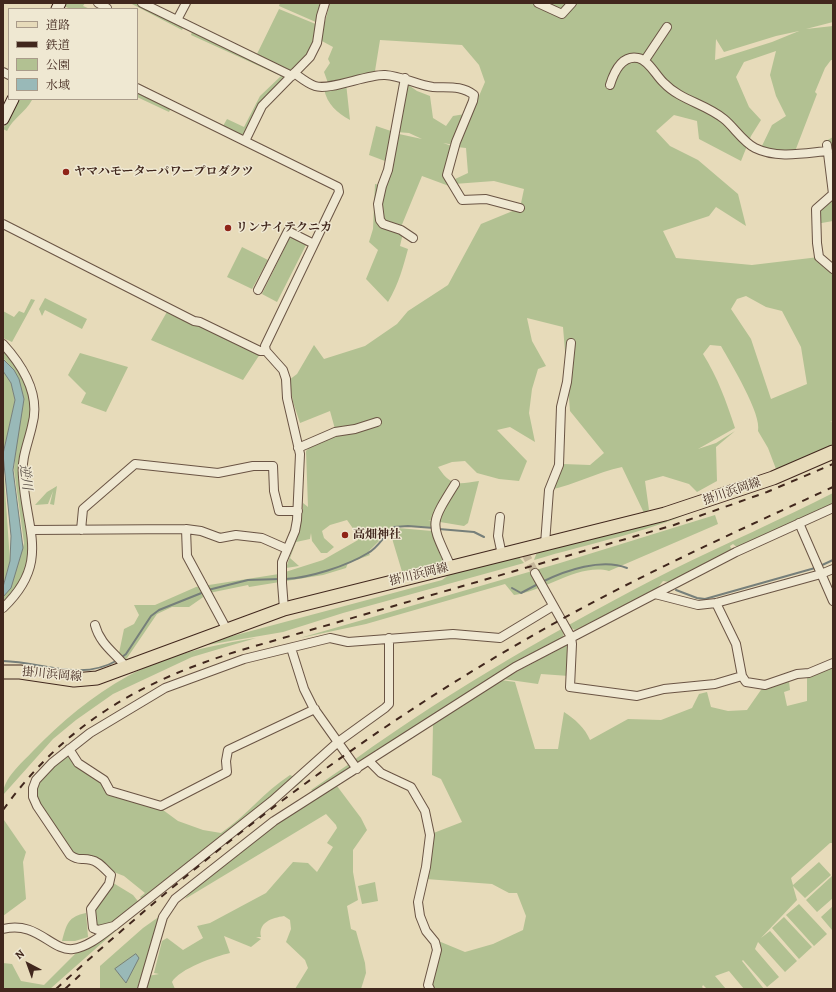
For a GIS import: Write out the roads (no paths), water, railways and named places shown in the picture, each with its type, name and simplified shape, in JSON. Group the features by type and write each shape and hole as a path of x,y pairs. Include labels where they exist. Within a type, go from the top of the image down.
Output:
{"main road":[{"name":"掛川浜岡線","path":"3,672 20,672 74,680 98,678 125,665 284,609 451,567 524,551 545,544 665,514 773,478 833,452"}],"street":[{"path":"98,3 107,8"},
{"path":"142,3 321,87 383,75 406,78 431,86 455,87 474,94 456,142 447,175 462,200 486,199 520,208"},
{"path":"178,20 186,3"},
{"path":"245,141 262,106 310,57 317,43 324,3"},
{"path":"538,3 562,14 572,3"},
{"path":"645,60 667,27"},
{"path":"610,85 617,68 624,62 632,58 645,60 667,87 684,98 724,119 755,148 782,154 827,148 833,194 816,209 817,243 819,257 833,269"},
{"path":"406,78 388,170 382,186 378,204 380,220 383,224 400,230 413,238"},
{"path":"138,88 338,187 339,192 265,346 266,351 283,370 286,378 287,398 300,454 298,511 295,531 282,562 284,609"},
{"path":"3,119 12,100"},
{"path":"3,224 194,321 200,322 260,352 266,351"},
{"path":"258,290 288,231 314,244"},
{"path":"545,544 549,490 559,465 561,407 567,382 571,343"},
{"path":"3,344 22,367 30,386 34,409 33,426 23,457 22,477 33,546 31,563 23,582 11,600 3,608"},
{"path":"298,448 335,432 355,429 377,422"},
{"path":"81,530 83,508 135,464 218,473 253,466 273,466 274,491 279,511 298,511"},
{"path":"451,567 435,528 438,510 455,484"},
{"path":"142,989 163,917 175,899 274,821 370,761 416,729 514,667 658,592 672,583 833,508"},
{"path":"500,517 498,536 502,555"},
{"path":"799,523 833,601"},
{"path":"31,530 186,529 201,531 220,538 236,535 262,538 287,549"},
{"path":"186,529 187,556 227,630"},
{"path":"658,592 698,605 716,603 821,574 833,569"},
{"path":"536,576 570,637 572,644 570,688 637,696 664,689 715,684 742,676"},
{"path":"716,603 736,644 742,676 746,682 765,685 798,674 809,673 833,663"},
{"path":"114,926 98,930 93,928 91,909 109,884 111,875 94,861 77,860 70,855 37,806 33,797 33,788 36,780 52,763 90,733 165,688 244,659 330,638 348,642 453,634 500,638 553,606"},
{"path":"95,625 98,635 104,645 125,665"},
{"path":"3,929 14,926 28,929 60,947 72,949 97,939 272,800 338,742 389,704 389,638"},
{"path":"291,648 304,689 315,709 357,769"},
{"path":"69,749 78,763 104,780 110,791 161,806 227,772 226,761 228,750 315,709"},
{"path":"370,761 381,773 411,786 425,811 430,835 425,874 418,902 420,916 426,931 435,942 437,950 428,985 430,989"}],"water":[{"path":"3,359 14,370 19,379 24,399 13,470 23,548 11,588 3,597 3,587 10,561 11,536 3,454 15,400 11,383 3,371"},
{"path":"136,954 139,958 126,983 115,969"}],"waterway":[{"path":"285,579 316,574 339,567 359,558 372,551 394,527 408,526 434,528"},
{"path":"439,529 474,532 484,537"},
{"path":"820,566 833,560"},
{"path":"542,582 562,573 595,565 607,564 627,568"},
{"path":"676,590 697,598 705,599 815,568"},
{"path":"208,590 248,580 280,579"},
{"path":"512,588 521,593 538,584"},
{"path":"122,657 126,654 151,616 159,610 204,592"},
{"path":"3,661 61,669 90,670 118,660"}],"tunnel":[{"path":"525,553 535,573"}],"railway":[{"path":"3,810 27,780 52,753 78,730 136,692 168,677 202,663 238,651 674,525 767,492 833,464"},
{"path":"56,989 166,893 223,847 280,802 399,718 523,641 599,599 637,579 833,487"},
{"path":"65,989 80,975"}],"place":[{"name":"ヤマハモーターパワープロダクツ","path":"66,172"},
{"name":"リンナイテクニカ","path":"228,228"},
{"name":"高畑神社","path":"345,535"}],"water label":[{"name":"逆川","path":"25,477"}]}
